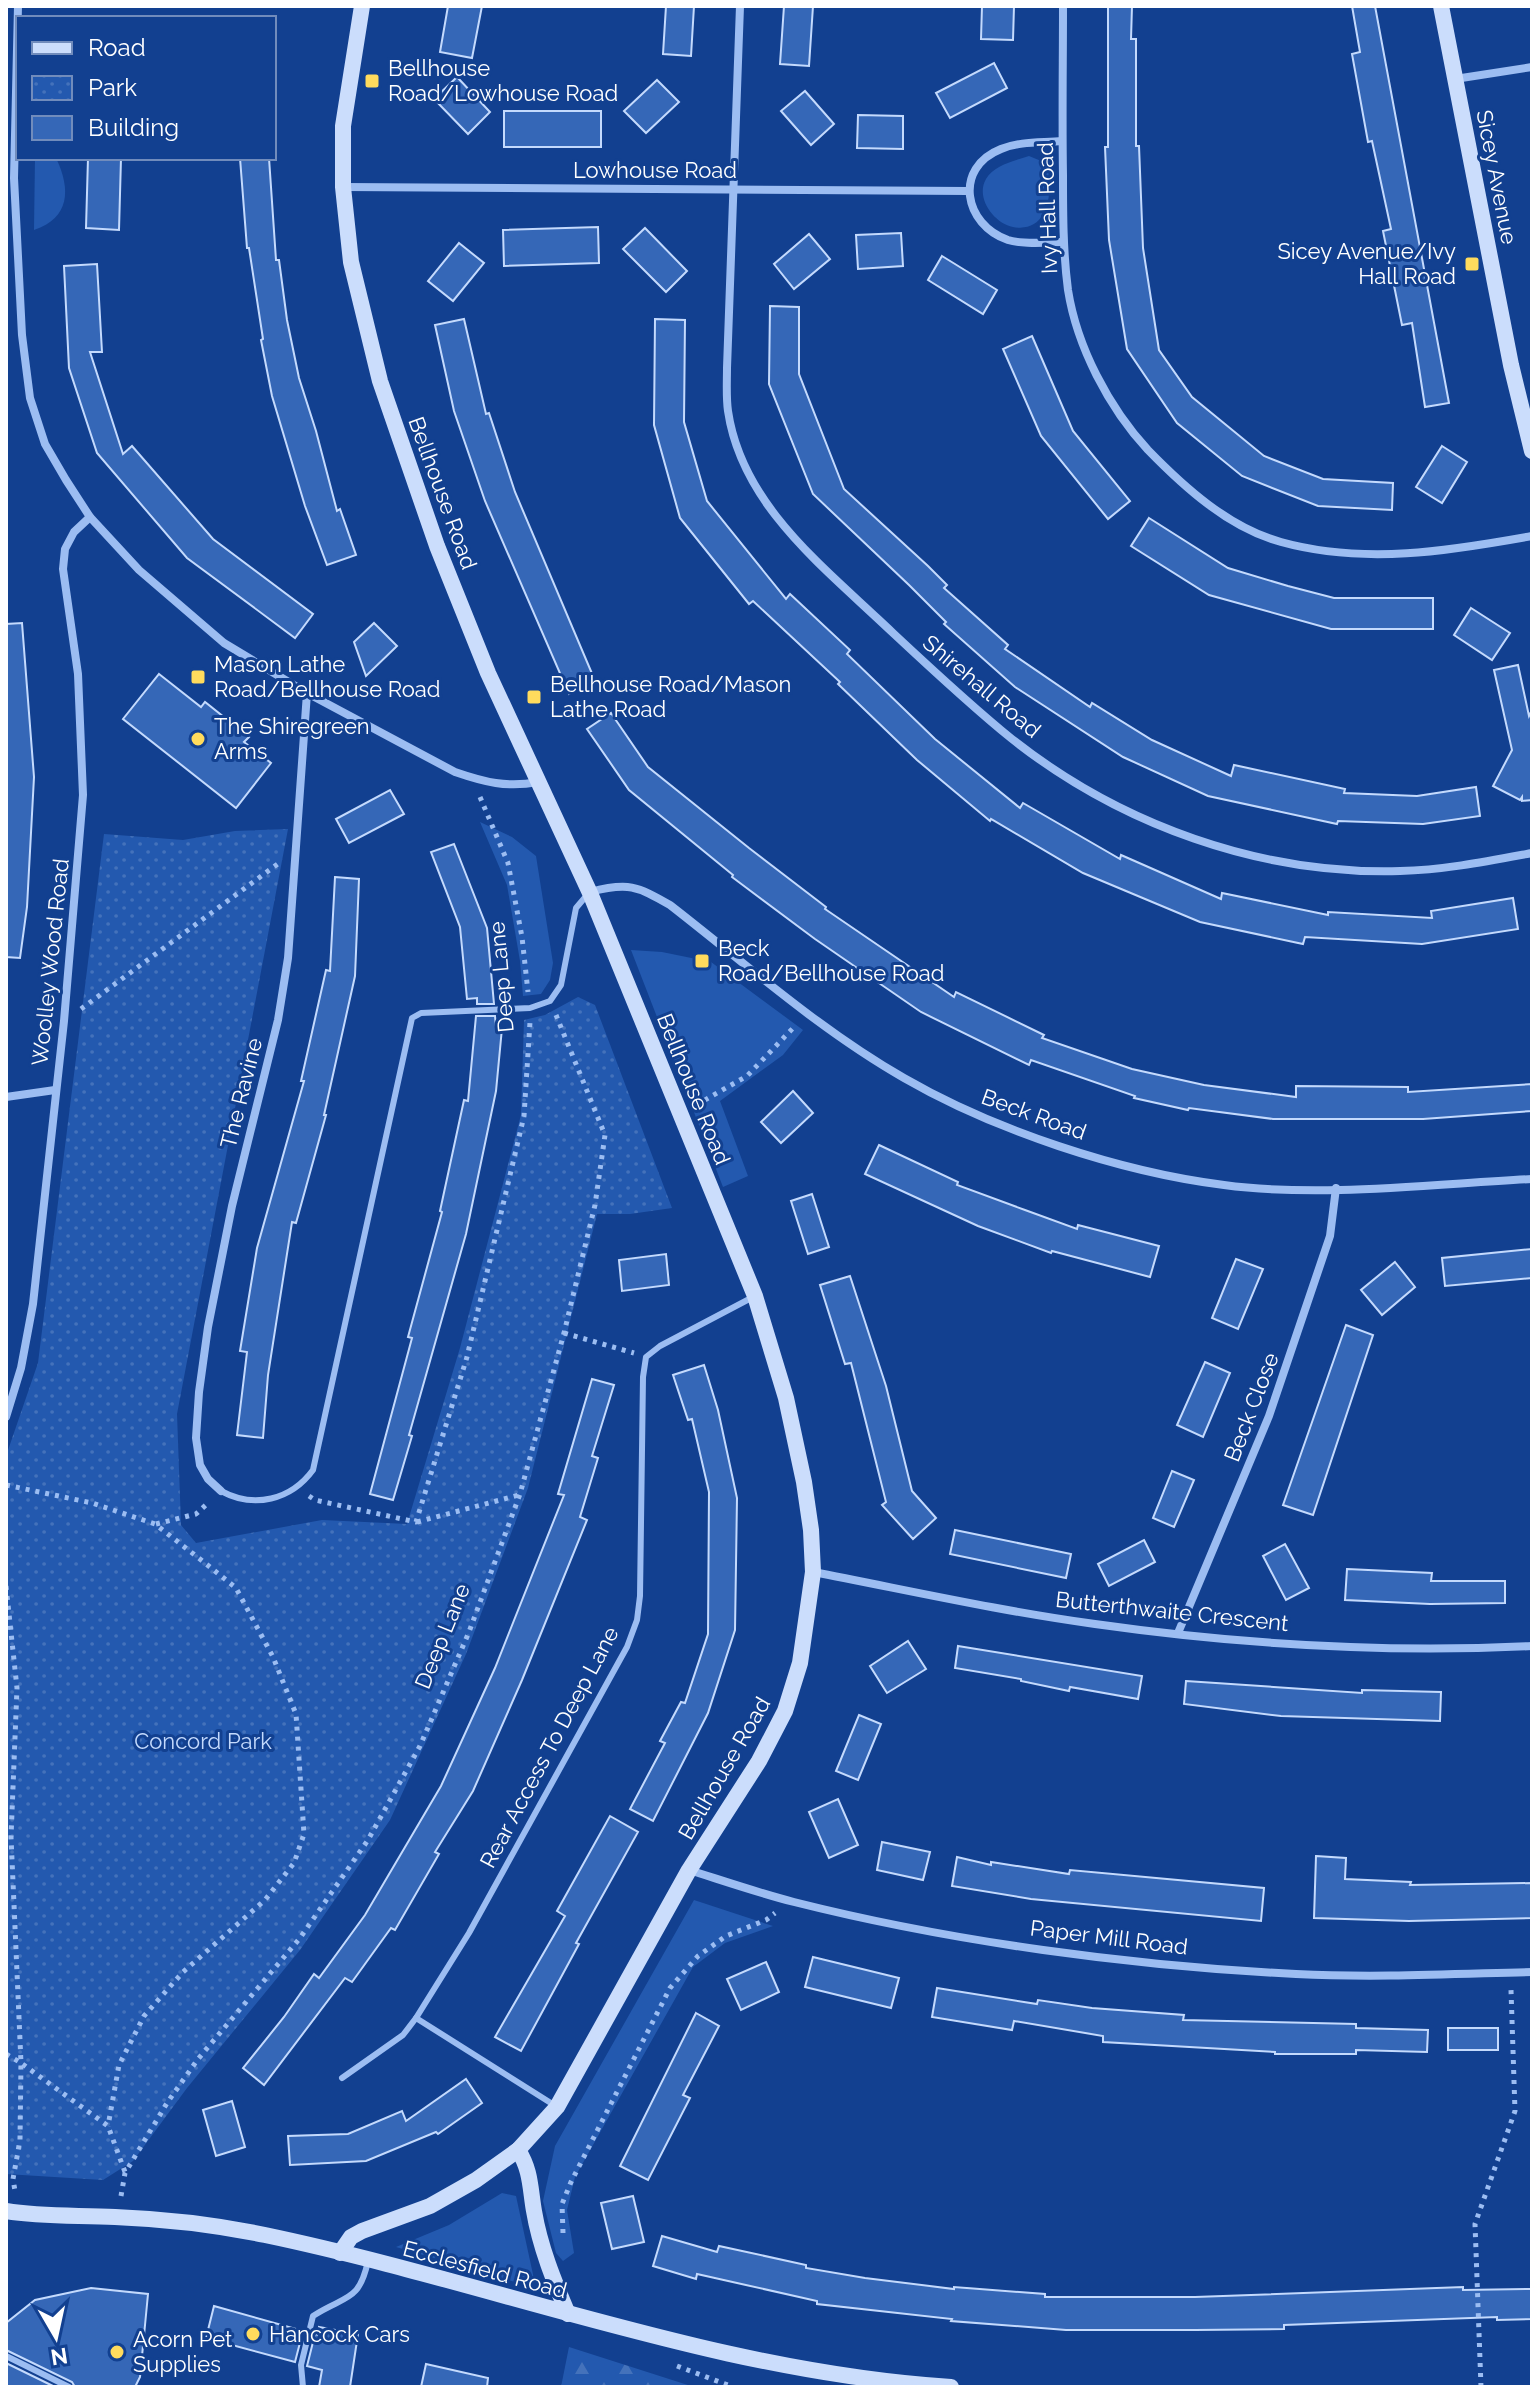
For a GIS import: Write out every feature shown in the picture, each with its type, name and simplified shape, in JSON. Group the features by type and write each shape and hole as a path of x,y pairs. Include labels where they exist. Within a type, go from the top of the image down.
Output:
{"main road":[{"name":"Bellhouse Road","path":"340,2253 351,2237 362,2231 430,2206 476,2180 518,2150 557,2107 689,1870 759,1761 785,1711 800,1663 813,1572 804,1482 786,1398 755,1296 590,893 488,673 437,546 377,370 351,262 343,187 343,126 362,6"},
{"name":"Sicey Avenue","path":"1441,6 1511,365 1532,451"},
{"path":"518,2150 530,2177 546,2260 568,2314"},
{"name":"Ecclesfield Road","path":"12,2212 118,2217 262,2235 568,2314 776,2363 834,2374 951,2387"},
{"path":"6,2227 12,2212"}],"street":[{"name":"Shirehall Road","path":"740,6 732,189 728,411 752,483 773,515 840,584 952,687 1014,740 1111,804 1170,830 1290,864 1347,870 1402,871 1532,853"},
{"name":"Ivy Hall Road","path":"1063,6 1063,242 1072,306 1084,345 1105,390 1132,433 1197,496 1237,523 1279,542 1369,555 1419,554 1532,536"},
{"path":"16,49 10,177 30,398 45,444 90,517 139,570 203,626 244,656 455,772 487,783 516,786 538,782"},
{"path":"1455,79 1532,67"},
{"path":"1062,141 1000,149 974,172 968,191 978,219 995,234 1012,241 1063,242"},
{"name":"Lowhouse Road","path":"343,187 968,191"},
{"name":"Woolley Wood Road","path":"6,1417 21,1368 33,1304 64,1021 83,795 78,674 63,569 65,549 74,532 90,517"},
{"name":"The Ravine","path":"221,1491 208,1479 200,1465 196,1438 199,1392 208,1327 232,1206 278,1020 288,958 307,693"},
{"name":"Beck Road","path":"590,893 612,886 639,887 670,905 840,1037 905,1078 986,1118 1075,1150 1161,1174 1224,1185 1285,1189 1532,1179"},
{"path":"6,1097 55,1090"},
{"name":"Beck Close","path":"1178,1633 1269,1416 1330,1236 1336,1188"},
{"name":"Butterthwaite Crescent","path":"813,1572 1095,1624 1178,1633 1346,1645 1440,1648 1532,1646"},
{"name":"Paper Mill Road","path":"689,1870 792,1901 923,1931 1143,1961 1296,1974 1391,1976 1532,1972"}],"lane":[{"path":"221,1491 234,1498 263,1500 283,1497 298,1488 313,1470 412,1018 421,1013 530,1008 550,1001 561,985 576,908 590,893"},
{"path":"646,1357 660,1346 755,1296"},
{"name":"Rear Access To Deep Lane","path":"342,2078 403,2035 416,2018 469,1933 627,1647 637,1620 642,1564 643,1377 646,1357"},
{"path":"416,2018 557,2107"},
{"path":"303,2387 301,2365 313,2316 347,2298 363,2284 368,2261"},
{"path":"6,2356 69,2387"}],"path":[{"name":"Deep Lane","path":"416,1522 467,1357 524,1116 530,1008 522,937 508,863 472,778"},
{"path":"64,1021 296,851"},
{"name":"Deep Lane","path":"118,2217 125,2173 167,2103 198,2059 300,1938 368,1840 420,1746 469,1632 520,1494 595,1205 605,1135 550,1001"},
{"path":"681,1113 747,1076 807,1012"},
{"path":"564,1333 646,1357"},
{"path":"6,1485 92,1503 155,1524 236,1588 273,1657 296,1714 304,1834 294,1863 265,1900 183,1972 144,2016 119,2065 108,2126 125,2173"},
{"path":"298,1488 315,1500 416,1522 520,1494"},
{"path":"155,1524 196,1514 221,1491"},
{"path":"6,1586 17,1688 11,1837 21,2063 20,2140 13,2179 12,2212"},
{"path":"6,1691 17,1688"},
{"path":"563,2240 562,2204 670,1988 698,1956 726,1936 766,1920 792,1901"},
{"path":"6,1947 15,1940"},
{"path":"1481,2387 1475,2224 1515,2111 1510,1973"},
{"path":"6,2054 108,2126"}],"green space":[{"path":"1029,156 1046,163 1049,196 1042,216 1035,223 1013,227 999,220 988,209 983,186 994,170"},
{"path":"35,160 57,160 64,181 64,201 55,218 34,230"},
{"path":"480,822 512,837 536,856 553,963 550,980 541,994 523,996 507,885"},
{"name":"Concord Park","path":"288,829 177,1414 181,1525 196,1543 322,1520 407,1524 460,1348 521,1115 524,1020 545,1015 578,997 595,1005 672,1208 630,1214 597,1214 528,1488 466,1654 390,1820 300,1950 187,2088 133,2161 103,2180 6,2174 6,1456 38,1363 104,834 183,840 235,831"},
{"path":"631,950 662,952 711,962 803,1030 783,1055 720,1101 748,1176 723,1187"},
{"path":"694,1900 773,1926 725,1943 693,1967 575,2177 567,2210 574,2253 563,2261 556,2253 543,2201 555,2146"},
{"path":"502,2193 516,2196 534,2279 522,2284 396,2247 449,2225"},
{"path":"569,2347 694,2387 561,2387"}],"building":[{"path":"448,6 482,6 472,58 440,52"},
{"path":"666,6 694,6 691,56 663,54"},
{"path":"784,6 813,6 809,66 780,64"},
{"path":"982,6 1014,6 1013,40 981,39"},
{"path":"1108,6 1132,6 1131,39 1136,39 1136,146 1139,146 1143,248 1159,350 1192,397 1264,456 1323,479 1393,483 1392,510 1318,506 1242,476 1177,423 1127,349 1109,240 1105,147 1108,147"},
{"path":"1352,6 1375,6 1449,403 1425,407 1412,323 1402,325 1383,231 1391,229 1372,141 1368,142 1352,54 1360,52"},
{"path":"994,63 1007,88 950,118 936,93"},
{"path":"457,77 490,112 468,134 434,99"},
{"path":"657,80 679,102 646,133 624,111"},
{"path":"805,91 834,124 811,145 781,111"},
{"path":"504,111 601,111 601,147 504,147"},
{"path":"858,115 903,116 903,149 857,148"},
{"path":"88,160 121,160 119,230 86,228"},
{"path":"240,160 269,160 276,260 279,260 299,378 337,511 340,509 356,555 327,565 305,506 272,396 247,248"},
{"path":"598,227 599,263 504,266 503,230"},
{"path":"645,228 687,271 666,292 623,249"},
{"path":"901,233 903,266 858,269 856,235"},
{"path":"809,234 830,259 794,289 774,264"},
{"path":"459,243 484,263 453,301 428,281"},
{"path":"942,256 997,290 983,314 928,280"},
{"path":"97,264 102,352 90,352 123,454 132,446 213,539 313,614 295,638 187,558 97,453 69,368 64,266"},
{"path":"770,306 799,307 799,374 844,489 928,566 947,585 944,588 1008,645 1005,649 1090,707 1092,703 1152,740 1231,776 1234,765 1345,789 1344,793 1417,796 1476,787 1480,816 1423,824 1338,821 1337,824 1208,796 1123,757 1015,687 944,624 946,622 909,585 813,494 769,384"},
{"path":"464,319 486,414 489,413 515,492 596,683 569,694 485,501 454,411 435,325"},
{"path":"655,319 685,320 684,422 707,501 786,599 790,594 850,650 847,654 935,739 1020,808 1023,803 1120,859 1121,855 1221,899 1222,893 1328,915 1328,912 1432,918 1431,911 1513,898 1518,929 1422,944 1305,937 1303,944 1200,922 1083,873 990,821 917,760 838,684 840,682 753,601 749,604 680,518 654,425"},
{"path":"1032,336 1073,431 1130,501 1108,519 1041,436 1003,349"},
{"path":"1442,446 1467,462 1442,503 1416,487"},
{"path":"1149,518 1228,568 1288,586 1334,598 1433,598 1433,629 1331,629 1209,595 1131,546"},
{"path":"1471,608 1510,633 1492,660 1454,635"},
{"path":"22,623 34,777 27,907 20,958 6,957 6,624"},
{"path":"374,623 397,646 366,676 354,642"},
{"path":"1518,665 1529,716 1532,710 1532,800 1522,801 1522,797 1520,800 1493,786 1512,750 1494,670"},
{"name":"The Shiregreen Arms","path":"159,674 201,707 205,702 249,737 244,742 271,763 236,808 123,719"},
{"path":"611,713 648,767 825,909 954,997 956,992 1044,1035 1042,1038 1132,1069 1204,1085 1296,1097 1296,1086 1408,1087 1408,1092 1532,1084 1532,1111 1423,1119 1273,1119 1188,1110 1134,1098 1031,1060 1029,1065 921,1012 732,877 629,790 587,729"},
{"path":"390,790 404,814 349,843 336,819"},
{"path":"454,844 487,928 494,1004 477,1004 477,998 467,999 460,927 431,852"},
{"path":"335,877 359,879 355,976 326,1115 296,1223 292,1222 268,1375 263,1438 237,1435 247,1352 240,1351 257,1248 304,1081 301,1081 326,970 330,971"},
{"path":"476,1016 495,1016 496,1027 502,1028 496,1091 466,1234 393,1500 370,1494 412,1338 408,1337 442,1212 464,1100 468,1101"},
{"path":"793,1091 813,1113 781,1143 761,1122"},
{"path":"879,1145 958,1182 957,1185 1077,1229 1078,1225 1159,1246 1150,1277 1051,1253 978,1226 865,1174"},
{"path":"812,1194 829,1247 808,1254 791,1201"},
{"path":"1532,1249 1532,1278 1445,1286 1442,1258"},
{"path":"666,1254 669,1285 622,1291 619,1260"},
{"path":"1236,1259 1263,1269 1238,1329 1212,1318"},
{"path":"1395,1262 1415,1287 1382,1315 1361,1290"},
{"path":"850,1276 886,1386 912,1491 936,1518 913,1539 882,1505 886,1502 851,1363 845,1364 820,1285"},
{"path":"1346,1325 1373,1335 1313,1515 1283,1505"},
{"path":"1205,1362 1230,1373 1203,1437 1177,1425"},
{"path":"704,1365 718,1410 737,1498 735,1630 708,1713 653,1821 630,1809 665,1743 660,1741 681,1702 685,1703 708,1634 709,1492 692,1419 688,1420 673,1375"},
{"path":"592,1379 614,1385 592,1456 598,1458 580,1517 587,1520 473,1791 435,1852 439,1854 395,1930 391,1928 352,1982 345,1978 264,2085 243,2068 314,1974 319,1978 365,1915 441,1786 495,1668 564,1495 558,1494"},
{"path":"1172,1471 1194,1480 1174,1527 1153,1518"},
{"path":"955,1530 1071,1554 1066,1578 950,1554"},
{"path":"1144,1540 1155,1562 1109,1586 1098,1564"},
{"path":"1285,1544 1309,1588 1286,1600 1263,1556"},
{"path":"1347,1569 1432,1573 1431,1581 1505,1581 1505,1603 1430,1604 1345,1600"},
{"path":"908,1641 926,1669 887,1693 870,1666"},
{"path":"958,1646 1142,1676 1138,1699 1070,1687 1069,1691 955,1668"},
{"path":"1186,1681 1362,1693 1362,1690 1441,1692 1440,1721 1281,1716 1184,1704"},
{"path":"859,1715 881,1724 858,1780 836,1771"},
{"path":"838,1799 858,1845 829,1858 809,1812"},
{"path":"610,1816 638,1832 521,2051 495,2037 565,1916 557,1911"},
{"path":"882,1842 930,1852 923,1880 877,1870"},
{"path":"1316,1856 1346,1858 1345,1879 1411,1882 1410,1885 1532,1883 1532,1918 1409,1921 1314,1918"},
{"path":"957,1857 991,1865 991,1862 1069,1874 1070,1870 1264,1888 1261,1921 1031,1899 952,1886"},
{"path":"813,1957 899,1978 891,2008 805,1987"},
{"path":"766,1962 779,1992 741,2010 727,1979"},
{"path":"937,1988 1037,2004 1038,2000 1092,2008 1184,2015 1183,2020 1356,2024 1356,2028 1428,2030 1427,2052 1356,2050 1356,2054 1275,2054 1103,2042 1103,2036 1014,2021 1012,2030 932,2017"},
{"path":"696,2013 719,2026 683,2095 690,2098 648,2180 620,2166"},
{"path":"1448,2028 1498,2028 1498,2050 1448,2050"},
{"path":"466,2079 482,2103 438,2134 436,2132 366,2161 290,2165 288,2136 348,2134 402,2111 406,2121"},
{"path":"232,2101 245,2147 216,2156 203,2110"},
{"path":"633,2196 644,2242 612,2249 601,2203"},
{"path":"662,2236 717,2252 719,2246 806,2265 806,2268 865,2278 954,2289 1045,2294 1045,2297 1195,2297 1463,2287 1463,2290 1532,2289 1532,2319 1497,2320 1497,2317 1284,2325 1284,2329 1195,2330 1066,2330 951,2321 817,2304 817,2301 697,2274 696,2279 653,2266"},
{"path":"91,2288 148,2294 140,2377 135,2387 75,2387 72,2382 6,2350 6,2323 35,2300"},
{"name":"Hancock Cars","path":"214,2306 303,2331 295,2362 206,2338"},
{"path":"319,2327 358,2334 350,2387 319,2387 322,2370 307,2366"},
{"path":"6,2363 55,2387 6,2387"},
{"path":"426,2364 488,2378 487,2387 421,2387"}],"place":[{"name":"Bellhouse Road/Lowhouse Road","path":"372,81"},
{"name":"Sicey Avenue/Ivy Hall Road","path":"1472,264"},
{"name":"Mason Lathe Road/Bellhouse Road","path":"198,677"},
{"name":"Bellhouse Road/Mason Lathe Road","path":"534,697"},
{"name":"The Shiregreen Arms","path":"198,739"},
{"name":"Beck Road/Bellhouse Road","path":"702,961"},
{"name":"Hancock Cars","path":"253,2334"},
{"name":"Acorn Pet Supplies","path":"117,2352"}]}
